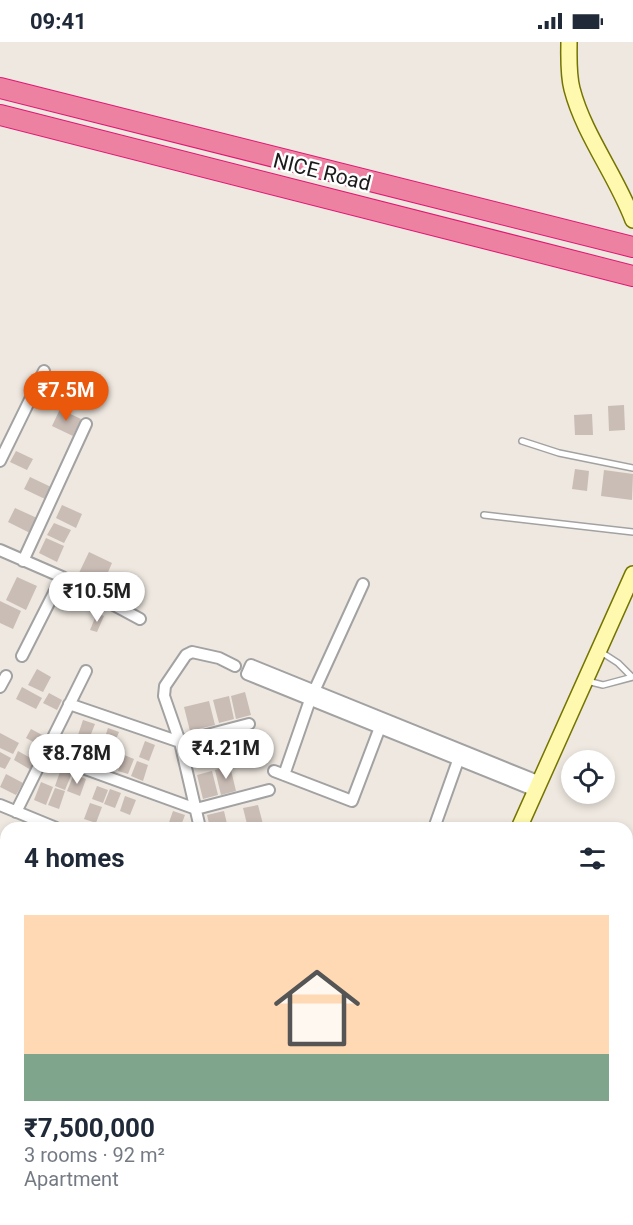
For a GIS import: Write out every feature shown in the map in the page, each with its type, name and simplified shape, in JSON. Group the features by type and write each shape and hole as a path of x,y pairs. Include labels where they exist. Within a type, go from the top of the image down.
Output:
{"highway":[{"name":"NICE Road","path":"0,88 630,246"},
{"name":"NICE Road","path":"0,115 628,275"}],"street":[{"path":"569,42 571,86 581,117 623,193 633,220"},
{"path":"0,461 44,371"},
{"path":"23,561 86,424"},
{"path":"0,550 62,578 140,619"},
{"path":"522,822 633,574"},
{"path":"22,656 62,578"},
{"path":"363,584 279,773 352,801 382,723"},
{"path":"199,822 180,742 164,696 165,686 186,655 192,652 219,658 235,666"},
{"path":"313,696 251,665 247,674 313,696 538,786"},
{"path":"16,812 86,671"},
{"path":"0,687 6,676"},
{"path":"69,704 180,742 249,724"},
{"path":"44,754 196,809 269,790"},
{"path":"436,822 460,755"},
{"path":"0,805 32,822"}],"lane":[{"path":"522,441 586,460 633,468"},
{"path":"484,515 633,532"},
{"path":"598,651 618,663 633,677"},
{"path":"585,680 603,685 633,677"}],"building":[{"path":"624,405 625,430 609,431 608,406"},
{"path":"60,409 81,419 73,436 52,426"},
{"path":"592,414 593,435 575,435 574,415"},
{"path":"16,451 33,459 27,470 10,462"},
{"path":"575,469 589,471 587,491 572,489"},
{"path":"604,470 633,474 632,500 601,496"},
{"path":"30,477 51,487 45,499 24,489"},
{"path":"62,505 82,514 76,528 56,518"},
{"path":"15,508 37,518 30,533 8,522"},
{"path":"54,523 71,530 64,543 47,535"},
{"path":"46,538 64,546 57,562 39,553"},
{"path":"89,552 112,563 102,586 78,575"},
{"path":"17,577 37,586 26,610 6,600"},
{"path":"0,601 21,611 13,629 0,623"},
{"path":"97,613 104,616 97,632 90,630"},
{"path":"37,669 51,677 43,692 28,685"},
{"path":"22,687 42,698 36,709 16,699"},
{"path":"245,692 251,715 236,719 231,696"},
{"path":"49,693 62,700 57,710 43,703"},
{"path":"229,696 234,719 219,723 213,700"},
{"path":"209,701 215,725 190,731 184,707"},
{"path":"83,720 95,724 89,739 78,735"},
{"path":"108,728 119,732 113,747 103,743"},
{"path":"31,729 46,737 41,746 26,738"},
{"path":"257,732 262,755 248,759 242,736"},
{"path":"0,733 19,743 13,754 0,748"},
{"path":"240,737 246,760 230,764 224,741"},
{"path":"145,741 155,745 149,761 139,757"},
{"path":"100,748 110,752 105,766 94,763"},
{"path":"18,751 36,761 31,770 14,760"},
{"path":"0,752 11,758 5,769 0,767"},
{"path":"112,752 122,756 117,770 107,767"},
{"path":"124,755 134,759 128,774 118,771"},
{"path":"137,761 148,765 143,781 131,776"},
{"path":"230,766 236,791 221,795 215,770"},
{"path":"61,769 72,773 65,790 55,786"},
{"path":"212,771 218,795 203,799 197,775"},
{"path":"6,774 23,783 16,795 0,787"},
{"path":"74,774 86,779 80,796 67,791"},
{"path":"41,782 53,787 46,805 34,800"},
{"path":"97,786 108,790 103,803 92,799"},
{"path":"55,788 65,791 59,809 48,805"},
{"path":"110,789 121,793 115,808 104,804"},
{"path":"125,796 136,800 130,815 120,811"},
{"path":"90,803 102,807 96,822 84,819"},
{"path":"258,805 262,822 246,822 243,808"},
{"path":"173,811 185,815 182,822 169,822"},
{"path":"224,811 227,822 209,822 207,815"}]}
